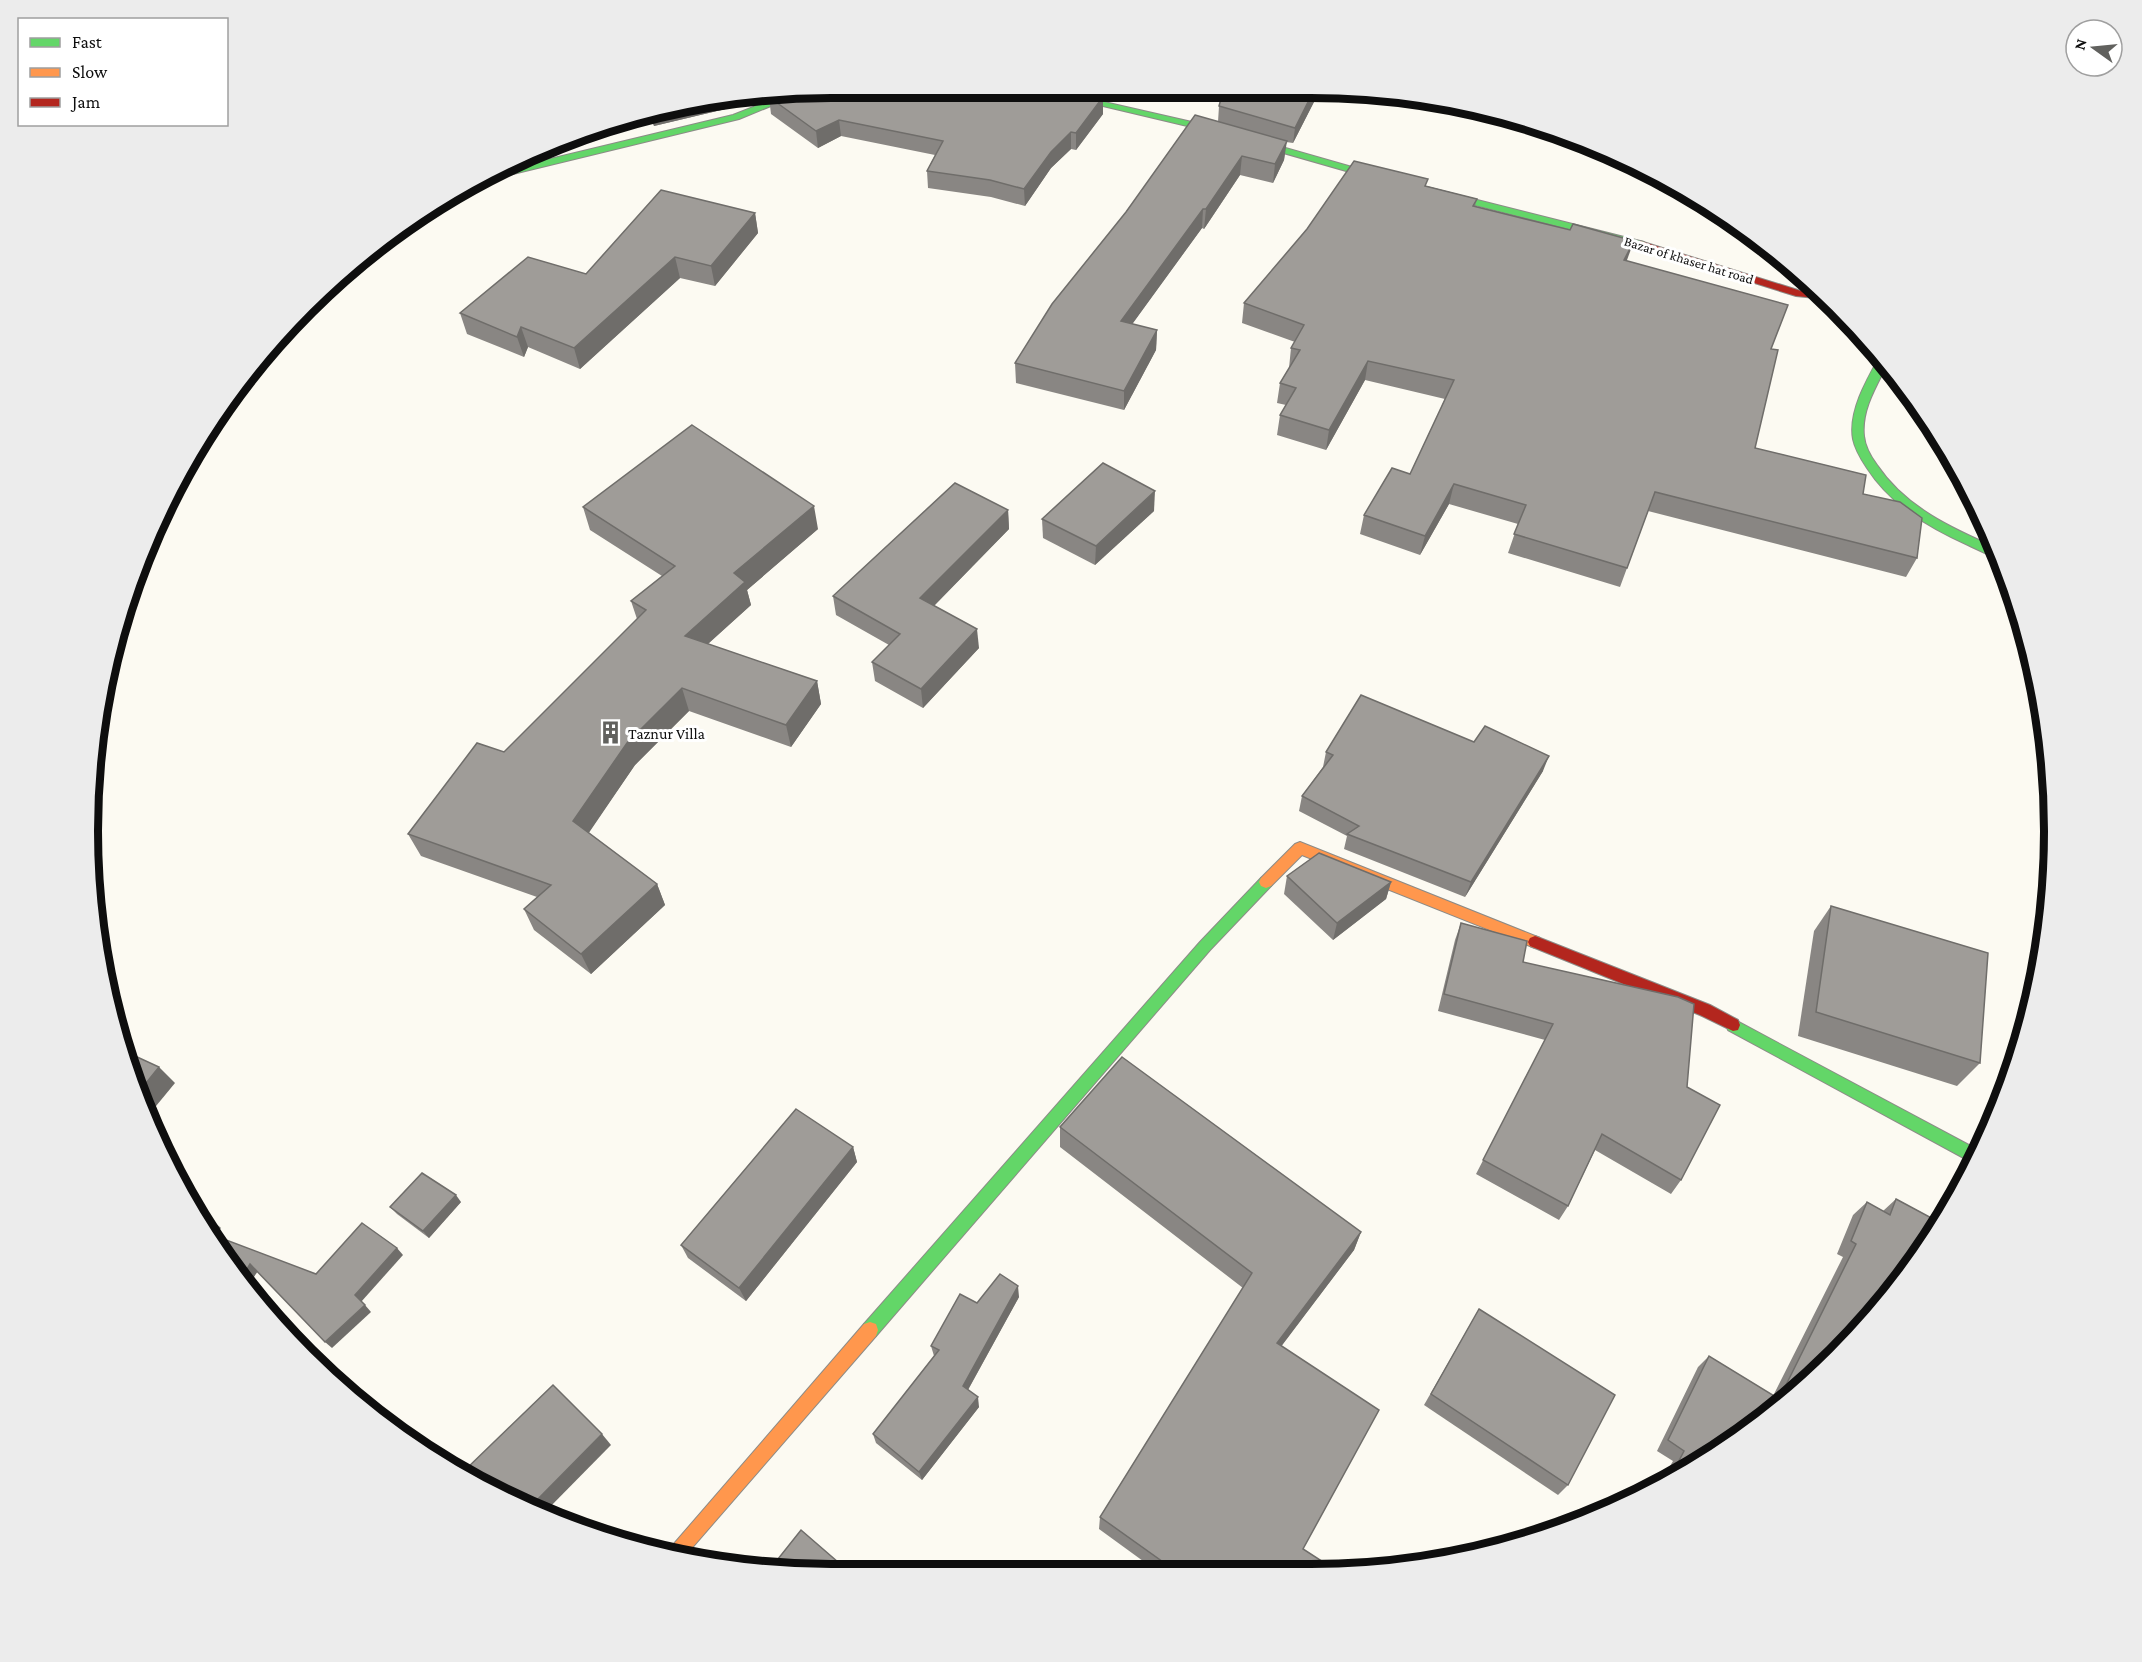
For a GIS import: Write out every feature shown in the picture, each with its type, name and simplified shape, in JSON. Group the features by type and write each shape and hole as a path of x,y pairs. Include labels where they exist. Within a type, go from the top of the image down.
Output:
{"street":[{"name":"Bazar of khaser hat road","path":"1076,98 1202,127 1391,181 1618,237 1800,294 1811,295"},
{"path":"509,172 736,117 782,99"},
{"path":"1880,368 1865,398 1858,438 1871,469 1897,497 1943,528 1989,549"},
{"path":"680,1548 1205,946 1300,848 1705,1010 1970,1154"}],"building":[{"path":"1102,98 1076,133 1071,132 1051,152 1024,189 990,180 927,171 943,141 839,120 816,131 773,100"},
{"path":"1221,98 1310,98 1295,128 1219,106"},
{"path":"1195,115 1287,141 1275,164 1242,156 1206,209 1203,209 1121,321 1157,330 1124,391 1015,363 1052,304 1126,212"},
{"path":"1354,161 1428,179 1425,186 1477,199 1473,206 1570,230 1573,224 1634,241 1624,260 1788,305 1771,349 1778,350 1755,448 1866,475 1863,494 1900,502 1922,518 1917,558 1655,492 1627,568 1514,534 1526,505 1454,484 1425,536 1364,515 1392,468 1410,474 1454,380 1368,361 1329,430 1280,415 1296,388 1280,383 1300,350 1291,348 1304,325 1244,303 1307,229"},
{"path":"661,190 755,213 711,266 675,257 574,348 521,327 517,337 460,313 528,257 586,274"},
{"path":"692,425 814,506 734,573 745,582 685,636 817,681 786,725 682,688 627,743 573,821 657,884 581,954 524,909 551,885 408,834 477,743 504,752 646,610 631,601 675,566 583,507"},
{"path":"1103,463 1155,491 1096,546 1042,519"},
{"path":"955,483 1008,510 920,598 977,629 921,689 872,662 900,634 833,596"},
{"path":"1361,695 1474,742 1485,726 1549,756 1471,882 1347,834 1359,826 1302,796 1333,755 1326,752"},
{"path":"1319,853 1391,882 1337,923 1287,876"},
{"path":"1831,906 1988,953 1980,1063 1816,1012"},
{"path":"1461,923 1527,941 1523,962 1678,997 1694,1004 1687,1087 1720,1105 1681,1180 1602,1134 1568,1206 1483,1160 1553,1024 1444,994"},
{"path":"132,1055 159,1067 143,1086"},
{"path":"1122,1057 1361,1232 1277,1343 1379,1410 1303,1549 1326,1564 1166,1564 1100,1517 1252,1273 1060,1127"},
{"path":"796,1109 853,1147 739,1288 681,1245"},
{"path":"422,1173 456,1195 423,1231 390,1207"},
{"path":"1896,1199 1933,1219 1893,1278 1862,1315 1830,1350 1782,1393 1856,1244 1851,1241 1867,1202 1890,1215"},
{"path":"362,1223 397,1248 355,1295 365,1305 325,1342 250,1264 245,1272 220,1238 316,1274"},
{"path":"1000,1274 1018,1286 963,1386 978,1397 919,1472 873,1434 939,1350 931,1346 960,1294 977,1303"},
{"path":"1479,1309 1615,1395 1568,1485 1431,1394"},
{"path":"1709,1356 1777,1397 1719,1441 1676,1467 1684,1451 1668,1440"},
{"path":"553,1385 602,1434 535,1502 467,1468"},
{"path":"801,1530 840,1564 783,1563 775,1562"}],"traffic: fast":[{"path":"1076,98 1202,127 1391,181 1640,244"},
{"path":"509,172 736,117 782,99"},
{"path":"1880,368 1866,396 1858,426 1860,443 1869,462 1880,479 1910,507 1945,529 1989,549"},
{"path":"870,1330 1205,946 1266,882"},
{"path":"1733,1025 1970,1154"}],"traffic: slow":[{"path":"1266,882 1300,848 1535,942"},
{"path":"680,1548 870,1330"}],"traffic: jam":[{"path":"1640,244 1800,294 1811,295"},
{"path":"1535,942 1705,1010 1733,1025"}],"place":[{"name":"Taznur Villa","path":"610,733"}]}
